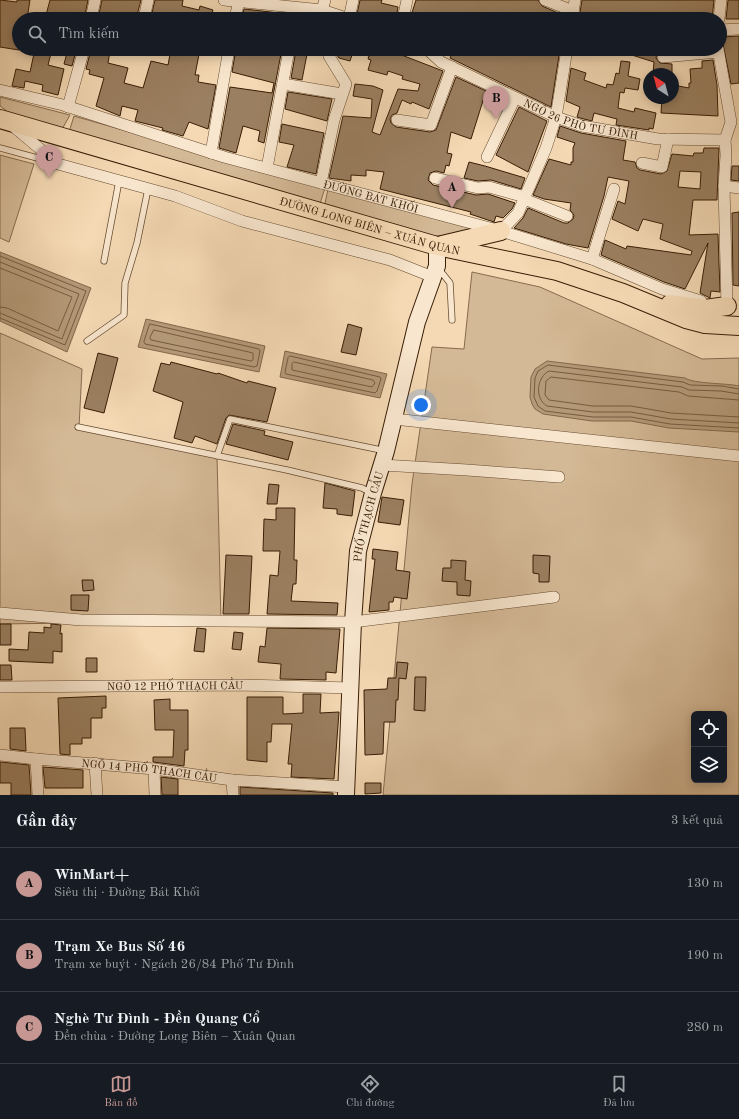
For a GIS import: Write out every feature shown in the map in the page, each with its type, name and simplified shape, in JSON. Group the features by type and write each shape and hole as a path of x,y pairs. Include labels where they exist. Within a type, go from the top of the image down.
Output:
{"main road":[{"name":"ĐƯỜNG LONG BIÊN – XUÂN QUAN","path":"3,119 437,246 557,271 623,293 686,319 705,324 739,326"},
{"path":"437,246 501,231"},
{"path":"623,293 689,308 705,310 733,305"}],"street":[{"path":"92,12 95,0"},
{"path":"145,12 148,0"},
{"path":"224,0 323,5 334,12"},
{"path":"347,12 353,0"},
{"path":"404,12 407,0"},
{"path":"545,0 567,12"},
{"path":"573,12 575,0"},
{"path":"719,12 720,0"},
{"path":"237,12 239,1"},
{"path":"727,30 739,29"},
{"path":"68,107 82,56"},
{"path":"211,153 228,56"},
{"path":"267,168 288,56"},
{"path":"321,183 334,120 346,84 329,56"},
{"name":"NGÕ 26 PHỐ TƯ ĐÌNH","path":"435,56 441,62 556,118 582,126 668,139 726,140"},
{"path":"501,231 518,213 546,148 556,118 566,56"},
{"path":"663,57 672,56"},
{"path":"719,56 731,122 726,140 724,186 733,305"},
{"path":"397,120 431,125 452,67"},
{"path":"283,84 342,94"},
{"name":"ĐƯỜNG BÁT KHỐI","path":"0,90 68,107 211,153 501,231 592,259 662,289 694,300 733,305"},
{"path":"487,157 515,98"},
{"path":"3,119 58,164 175,196 242,221 435,271"},
{"path":"642,163 662,167 668,139"},
{"path":"435,178 478,188 489,186 524,198 567,216"},
{"path":"724,186 739,188"},
{"path":"592,259 614,189"},
{"name":"PHỐ THẠCH CẦU","path":"346,791 353,622 358,551 372,493 384,458 417,322 435,271 437,246"},
{"path":"394,419 739,456"},
{"path":"384,458 559,477"},
{"path":"0,613 82,620 353,622 554,597"},
{"name":"NGÕ 12 PHỐ THẠCH CẦU","path":"0,687 241,685 350,688"},
{"name":"NGÕ 14 PHỐ THẠCH CẦU","path":"0,755 36,760 95,763 154,769 232,780 346,791"},
{"path":"36,760 38,795"},
{"path":"95,763 97,795"},
{"path":"154,769 155,795"},
{"path":"232,780 232,795"}],"lane":[{"path":"0,148 58,164"},
{"path":"104,261 119,180"},
{"path":"87,341 124,315 125,283 137,243 148,189"},
{"path":"435,271 450,283 452,320"},
{"path":"217,456 230,419 384,458"},
{"path":"78,427 302,473 362,488 372,493"}],"shaded area":[{"path":"0,97 70,115 61,131 15,117 0,106"},
{"path":"74,116 325,188 319,207 69,132"},
{"path":"0,155 34,164 9,242 0,238"},
{"path":"328,189 488,229 434,236 324,208"},
{"path":"472,272 540,287 702,359 739,358 739,795 383,795 412,484 432,347 464,349"},
{"path":"0,333 82,369 79,427 217,456 221,621 0,624"}],"water":[{"path":"0,252 91,288 67,352 0,321"},
{"path":"146,319 265,346 259,372 138,347"},
{"path":"285,351 387,374 380,398 280,377"},
{"path":"547,361 739,386 739,432 669,428 631,421 592,421 543,414 535,409 532,404 530,397 531,377 535,369"}],"building":[{"path":"0,0 17,2 17,0 30,0 28,12 12,12 12,49 0,47"},
{"path":"50,0 88,0 85,12 47,12"},
{"path":"102,0 141,0 138,12 99,12"},
{"path":"155,0 183,0 182,6 199,10 200,6 213,10 212,12 152,12"},
{"path":"360,0 382,0 381,3 398,7 397,12 357,12"},
{"path":"416,0 538,0 542,6 556,12 412,12"},
{"path":"582,0 714,0 713,12 580,12"},
{"path":"728,0 739,0 739,19 727,19"},
{"path":"244,9 270,12 243,12"},
{"path":"739,36 739,83 731,84 725,56 727,56 727,37"},
{"path":"33,56 50,56 48,65 64,69 58,95 42,91 43,85 25,81 24,88 12,86 16,69 30,72"},
{"path":"66,56 75,56 72,66 64,64"},
{"path":"89,56 109,56 108,63 128,68 124,83 143,88 151,61 168,65 170,56 199,56 195,75 199,75 198,82 216,85 208,129 189,122 183,136 162,130 163,128 135,121 138,110 122,106 120,116 96,106 104,78 89,74 90,70 86,69"},
{"path":"235,56 281,56 264,143 258,141 260,131 243,126 236,153 219,148 230,87 272,93 274,83 232,72"},
{"path":"295,56 307,56 302,80 291,78"},
{"path":"338,56 352,56 350,61 339,58"},
{"path":"369,56 404,56 443,71 429,109 412,102 411,104 402,100 397,113 392,115 390,119 391,123 396,127 430,132 436,130 456,77 486,91 471,139 451,132 447,153 452,154 449,166 446,165 444,173 436,171 430,173 428,180 433,185 476,195 488,194 515,203 512,209 503,218 496,216 494,222 470,214 471,212 380,189 384,172 366,170 366,176 351,175 351,181 329,178 343,116 371,118 372,99 353,96 355,84 373,86 383,90 372,132 380,135 398,89 418,91 420,84 402,79 403,76 388,71 387,75 368,70 371,60 368,59"},
{"path":"451,56 559,56 551,107 450,58"},
{"path":"635,56 656,56 656,58 660,63 672,64 672,68 654,68 654,62"},
{"path":"713,60 717,85 718,116 661,113 662,104 679,104 679,86 689,88 689,83 691,83 690,69 702,68 702,61"},
{"path":"621,61 630,62 628,76 640,79 638,90 625,88 624,93 620,92 618,108 634,112 635,108 656,113 653,129 649,128 649,130 616,125 617,119 594,113 592,121 577,117 580,107 566,101 571,68 586,73 584,80 606,88 607,84 613,85 616,73 619,74"},
{"path":"288,92 332,99 327,121 285,109"},
{"path":"519,107 547,121 528,172 496,155"},
{"path":"282,124 324,133 316,174 287,167 294,145 279,142"},
{"path":"560,126 581,133 626,141 623,160 635,162 637,168 640,170 661,174 667,171 672,154 693,156 694,153 703,153 704,148 719,148 717,200 693,200 689,235 718,234 720,292 711,291 710,298 700,293 708,243 685,289 664,282 601,255 605,240 626,249 627,246 691,255 692,251 660,239 663,224 643,219 638,231 612,219 618,201 625,204 629,181 608,177 604,196 588,248 566,244 514,228 523,218 528,208 564,223 568,223 573,219 574,215 570,210 571,203 544,199 533,195 549,159 571,165 571,162 573,162 573,148 575,143 557,137","holes":["680,171 701,172 700,189 678,187"]},
{"path":"469,162 525,178 521,189 491,180 478,181 464,178"},
{"path":"732,166 739,166 739,181 731,180"},
{"path":"739,212 739,286 733,285 732,213"},
{"path":"348,324 362,328 356,355 341,352"},
{"path":"98,353 118,358 104,413 84,408"},
{"path":"171,362 217,374 218,373 247,383 248,381 276,388 267,422 229,415 226,418 217,444 195,436 192,443 174,438 183,402 153,391 161,363 170,365"},
{"path":"233,424 265,431 264,435 293,442 288,460 226,444"},
{"path":"325,483 355,491 352,516 337,514 337,509 323,508"},
{"path":"269,484 279,485 277,504 267,504"},
{"path":"382,497 404,500 400,525 378,522"},
{"path":"276,508 295,508 294,560 297,560 296,584 293,584 291,601 338,603 337,615 267,614 270,575 278,576 280,551 263,551 264,519 276,520"},
{"path":"373,549 398,552 396,570 410,572 407,599 394,597 393,602 389,602 389,610 369,612 375,559 372,559"},
{"path":"226,555 252,556 249,614 223,614"},
{"path":"533,555 550,556 549,582 539,582 539,574 533,573"},
{"path":"451,560 466,561 465,580 471,581 470,596 457,595 457,582 442,581 443,568 451,568"},
{"path":"82,580 93,580 94,590 83,591"},
{"path":"71,595 89,595 88,611 71,610"},
{"path":"0,624 11,624 11,645 0,645"},
{"path":"51,624 61,625 60,634 62,633 62,652 53,651 53,663 9,661 9,649 28,650 29,632 44,633 44,627 51,628"},
{"path":"197,628 206,629 204,652 194,651"},
{"path":"267,628 340,629 336,673 326,672 326,680 280,679 281,664 258,662 260,646 265,647"},
{"path":"234,632 243,633 241,650 232,649"},
{"path":"86,658 97,658 97,672 86,672"},
{"path":"397,662 408,663 406,679 399,678 395,722 384,722 383,754 365,755 364,690 387,689 388,678 396,678"},
{"path":"0,665 11,665 12,680 0,680"},
{"path":"415,677 426,677 425,711 414,710"},
{"path":"303,694 321,694 320,713 339,712 334,779 291,777 292,764 288,764 292,724 272,724 271,742 267,742 267,762 247,760 247,697 283,697 283,714 303,713"},
{"path":"106,696 106,708 102,708 102,718 91,718 91,738 82,738 82,744 70,744 70,755 60,754 58,698"},
{"path":"170,699 170,710 188,710 188,750 185,750 184,766 153,762 153,757 173,757 174,730 155,730 154,700"},
{"path":"10,728 25,728 26,751 10,749"},
{"path":"0,762 29,765 31,795 11,795 11,783 0,783"},
{"path":"43,767 83,770 83,788 45,788"},
{"path":"161,777 178,779 178,795 162,795"},
{"path":"365,783 381,783 381,793 365,794"},
{"path":"240,787 333,793 333,795 240,795"}],"place":[{"name":"Trạm Xe Bus Số 46","path":"496,119"},
{"name":"Nghè Tư Đình - Đền Quang Cổ","path":"49,178"},
{"name":"WinMart+","path":"452,208"}]}
